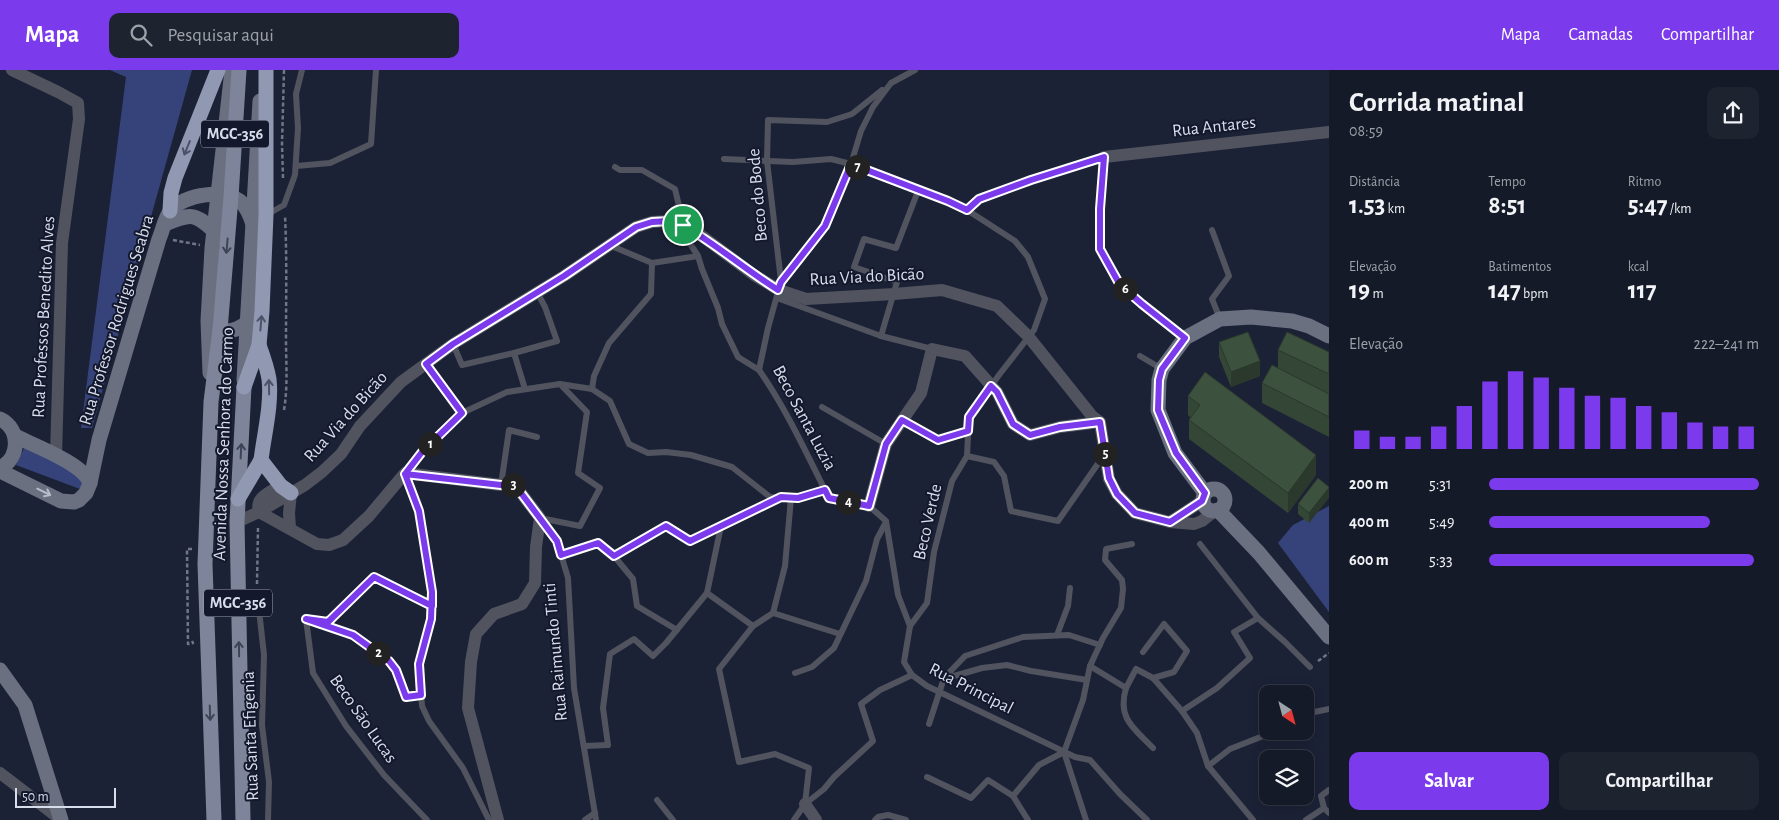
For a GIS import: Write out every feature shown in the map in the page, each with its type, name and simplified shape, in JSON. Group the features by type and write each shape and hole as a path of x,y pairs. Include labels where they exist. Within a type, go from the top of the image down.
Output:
{"highway":[{"path":"167,217 175,178 218,70"},
{"name":"MGC-356","path":"244,387 259,345 262,311 266,215 264,70"},
{"path":"238,499 261,460 269,379 259,345"},
{"path":"261,460 281,486 291,493"}],"main road":[{"name":"MGC-356","path":"214,325 224,196 240,70"},
{"name":"Avenida Nossa Senhora do Carmo","path":"214,325 205,564 214,820"},
{"name":"Avenida Nossa Senhora do Carmo","path":"243,820 237,522 244,387"}],"street":[{"name":"Rua Professos Benedito Alves","path":"12,70 78,103 79,119 62,243 56,456"},
{"name":"Avenida Nossa Senhora do Carmo","path":"214,325 214,231 224,196 232,70"},
{"name":"Avenida Nossa Senhora do Carmo","path":"244,387 257,143 264,70"},
{"name":"Rua Antares","path":"1104,157 1329,132"},
{"path":"167,217 179,204 189,198 224,196 241,202 248,211 254,227"},
{"path":"167,217 195,217 202,220 214,231"},
{"name":"Rua Professor Rodrigues Seabra","path":"90,483 100,440 167,217"},
{"name":"Rua Via do Bicão","path":"291,493 311,481 341,454 360,426 401,382 453,344 564,276 636,227 652,222 669,221 683,225 702,236 754,275 779,290 806,299 942,290 997,306 1028,336 1092,416 1100,422"},
{"path":"1329,336 1309,326 1292,321 1251,317 1220,319 1185,338 1162,369 1159,380 1158,410 1176,453 1212,501 1329,637"},
{"path":"214,325 228,331 238,329 247,323"},
{"path":"869,506 886,444 921,393 932,349 965,356 997,392 1013,424 1030,435 1060,427 1100,422 1109,478 1117,494 1135,513 1170,522 1212,501"},
{"path":"0,419 11,428 16,444 10,460 0,470 61,501 74,502 83,496 90,483 85,474 73,465 15,436"},
{"name":"Rua Professor Rodrigues Seabra","path":"73,465 84,458 100,440"},
{"path":"290,528 291,493 273,490 265,494 257,505 259,512 317,544 329,545 344,540 370,516 405,474"},
{"name":"Rua Raimundo Tinti","path":"405,474 515,485 540,518"},
{"path":"237,522 259,512"},
{"path":"498,820 468,708 471,662 476,634 494,614 522,604 535,583 536,547 540,518"},
{"path":"0,670 25,705 61,820"},
{"path":"0,773 61,820"},
{"path":"805,804 816,820"}],"lane":[{"path":"266,215 284,205 295,175 298,128 296,94 302,70"},
{"path":"296,166 330,164 371,144 376,70"},
{"path":"891,83 915,70"},
{"name":"Beco do Bode","path":"779,290 767,161 768,120 827,122 852,114 891,83"},
{"name":"Beco Santa Luzia","path":"869,506 829,498 778,398 760,370 768,328 779,290 825,226 851,164 861,131 873,107 891,83"},
{"path":"967,210 979,199 1104,157 1100,209 1100,249 1120,285 1185,338"},
{"name":"Beco Verde","path":"724,159 793,162 831,160 851,164 948,201 967,210 1015,241 1028,257 1046,299 1034,330 969,417 966,456 952,482 934,552 927,603 910,626"},
{"path":"616,167 620,170 642,170 675,189 687,239 698,256 718,308 722,324 738,357 760,370"},
{"path":"881,336 897,282 854,267 864,239 896,248 918,190"},
{"path":"1212,230 1228,276 1212,299 1220,319"},
{"path":"609,245 652,263 698,256"},
{"path":"592,388 594,376 609,343 651,294 652,263"},
{"path":"779,290 881,336 932,349"},
{"path":"453,344 462,365 557,341 546,307 537,292"},
{"path":"514,353 525,389"},
{"path":"1140,356 1162,369"},
{"path":"426,364 462,413"},
{"path":"540,518 580,526 600,488 578,473 587,412 560,384"},
{"path":"489,820 463,768 429,720 422,706 419,664 431,619 432,592 419,511 405,474 422,452 462,413 508,392 560,384 592,388 610,400 629,444 648,454 666,452 691,455 732,467 770,497 798,498 825,490"},
{"path":"822,407 886,444"},
{"path":"902,420 938,440 968,431"},
{"path":"501,485 509,430 537,437"},
{"path":"966,456 994,462 1004,476 1011,511 1058,521 1105,454"},
{"path":"614,556 666,526 690,541 781,497"},
{"path":"791,498 785,566 773,612 753,626 719,668 739,762 775,754 809,768 805,804"},
{"path":"869,506 886,520 898,596 910,626"},
{"name":"Rua Raimundo Tinti","path":"540,518 557,541 568,578 574,688 595,816"},
{"path":"795,672 812,667 834,648 866,581 878,539 886,520"},
{"path":"584,746 608,744 603,708 610,654 634,639 653,656 677,630 707,593 721,526"},
{"path":"561,555 598,543 614,556 633,579 636,606 677,630"},
{"path":"1086,820 1064,752 1083,700 1090,666 1121,608 1122,580 1105,560 1106,550 1132,544"},
{"path":"1200,544 1258,618 1310,667"},
{"path":"306,619 328,622 374,577 432,606"},
{"path":"1057,636 1068,606 1070,588"},
{"name":"Rua Santa Efigenia","path":"257,592 264,655 262,725 269,782 268,820"},
{"path":"707,593 753,626"},
{"path":"773,612 840,634"},
{"path":"1182,711 1216,688 1250,658 1234,632 1258,618"},
{"path":"306,619 353,635 389,661 396,670 406,697 421,695"},
{"name":"Beco São Lucas","path":"306,619 313,674 346,726 373,761 427,820"},
{"path":"1143,652 1164,624 1187,651 1174,672 1153,678"},
{"name":"Rua Principal","path":"910,626 904,662 912,675 939,692 1064,752 1090,760 1120,794 1147,820"},
{"path":"928,724 939,692 947,676 965,656 1023,637 1069,635 1100,645"},
{"path":"947,676 954,676 982,668 1007,665 1087,680"},
{"path":"1090,666 1126,688"},
{"path":"1154,748 1126,720 1122,702 1126,688 1136,669 1153,678 1182,711 1197,733 1208,766 1253,820"},
{"path":"794,820 805,804 824,790 834,777 874,741 861,704 880,690 912,675"},
{"path":"1314,712 1329,709"},
{"path":"1208,766 1230,749 1259,738"},
{"path":"1013,796 1039,766 1064,752"},
{"path":"927,777 971,798 988,780 1013,796 1028,820"},
{"path":"1306,820 1326,810 1321,796 1329,790"},
{"path":"657,800 674,820"},
{"path":"875,820 878,816 888,815 906,820"},
{"path":"585,820 595,816"}],"path":[{"path":"283,178 284,70"},
{"path":"283,417 287,390 287,247 284,205"},
{"path":"183,241 202,245"},
{"path":"257,592 258,527"},
{"path":"187,548 188,644 192,644 191,564"},
{"path":"1310,667 1329,653"}],"shaded area":[{"path":"110,70 192,70 92,428 81,428 126,77"},
{"path":"25,446 87,476 80,489 16,465"},
{"path":"1329,506 1329,612 1278,543 1293,525"}],"building":[{"path":"1248,332 1260,361 1231,372 1219,342"},
{"path":"1287,332 1329,352 1329,374 1278,350"},
{"path":"1272,365 1329,394 1329,417 1262,383"},
{"path":"1205,372 1316,455 1288,493 1189,420 1200,405 1188,396"},
{"path":"1318,478 1329,488 1309,513 1298,504"}],"route":[{"path":"683,225 669,221 652,222 636,227 564,276 453,344 426,364 462,413 422,452 405,474 419,511 432,592 432,606 394,588 374,577 328,622 306,619 353,635 389,661 396,670 406,697 421,695 419,664 431,619 432,592 425,552 419,511 405,474 515,485 557,541 561,555 598,543 614,556 666,526 690,541 781,497 798,498 825,490 829,498 869,506 886,444 902,420 938,440 968,431 969,417 991,386 997,392 1013,424 1030,435 1060,427 1100,422 1109,478 1117,494 1135,513 1170,522 1202,501 1205,493 1176,453 1158,410 1159,380 1162,369 1185,338 1120,285 1100,249 1100,209 1104,157 979,199 967,210 851,164 825,226 781,282 778,290 754,275 702,236 683,225"}]}
